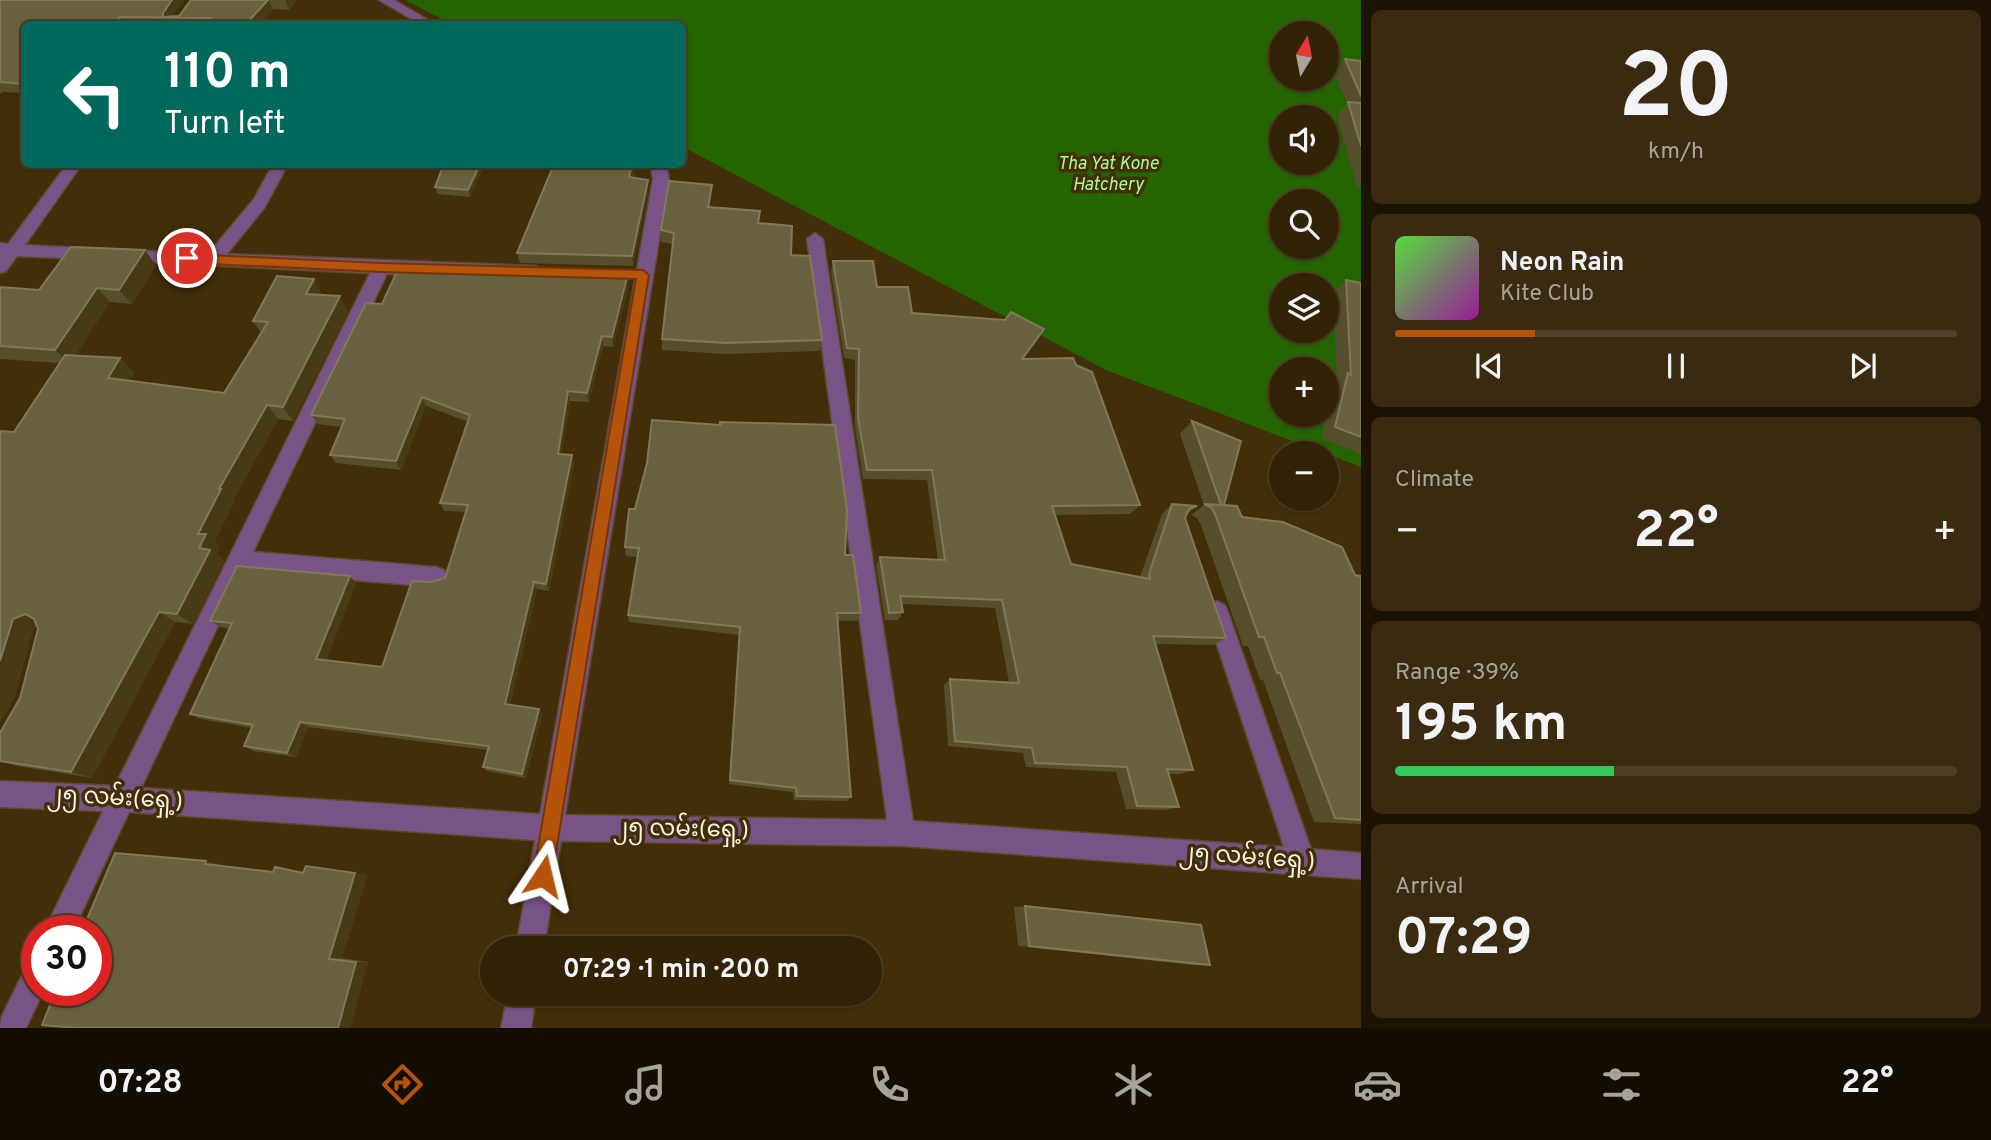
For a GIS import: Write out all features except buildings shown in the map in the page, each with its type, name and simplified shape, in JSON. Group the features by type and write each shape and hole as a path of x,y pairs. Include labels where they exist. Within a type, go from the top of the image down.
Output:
{"street":[{"path":"385,0 424,21"},
{"path":"0,267 6,250 72,168"},
{"path":"212,260 259,205 272,186 279,168"},
{"path":"532,936 552,828 636,275 661,179 659,168"},
{"path":"815,239 902,833"},
{"path":"6,250 381,268 560,273"},
{"path":"66,915 381,268"},
{"path":"238,561 436,577"},
{"path":"1210,590 1301,862"},
{"name":"၂၅ လမ်း(ရှေ့)","path":"0,794 121,799 552,828 902,833 1361,866"},
{"path":"11,1028 22,1006"},
{"path":"516,1028 520,1006"}],"water":[{"name":"Tha Yat Kone Hatchery","path":"405,0 1361,0 1361,467 1339,459 1339,441 1293,441 1106,370 686,149 686,21 446,21"}],"route":[{"path":"187,258 381,268 643,275 543,876"}]}
